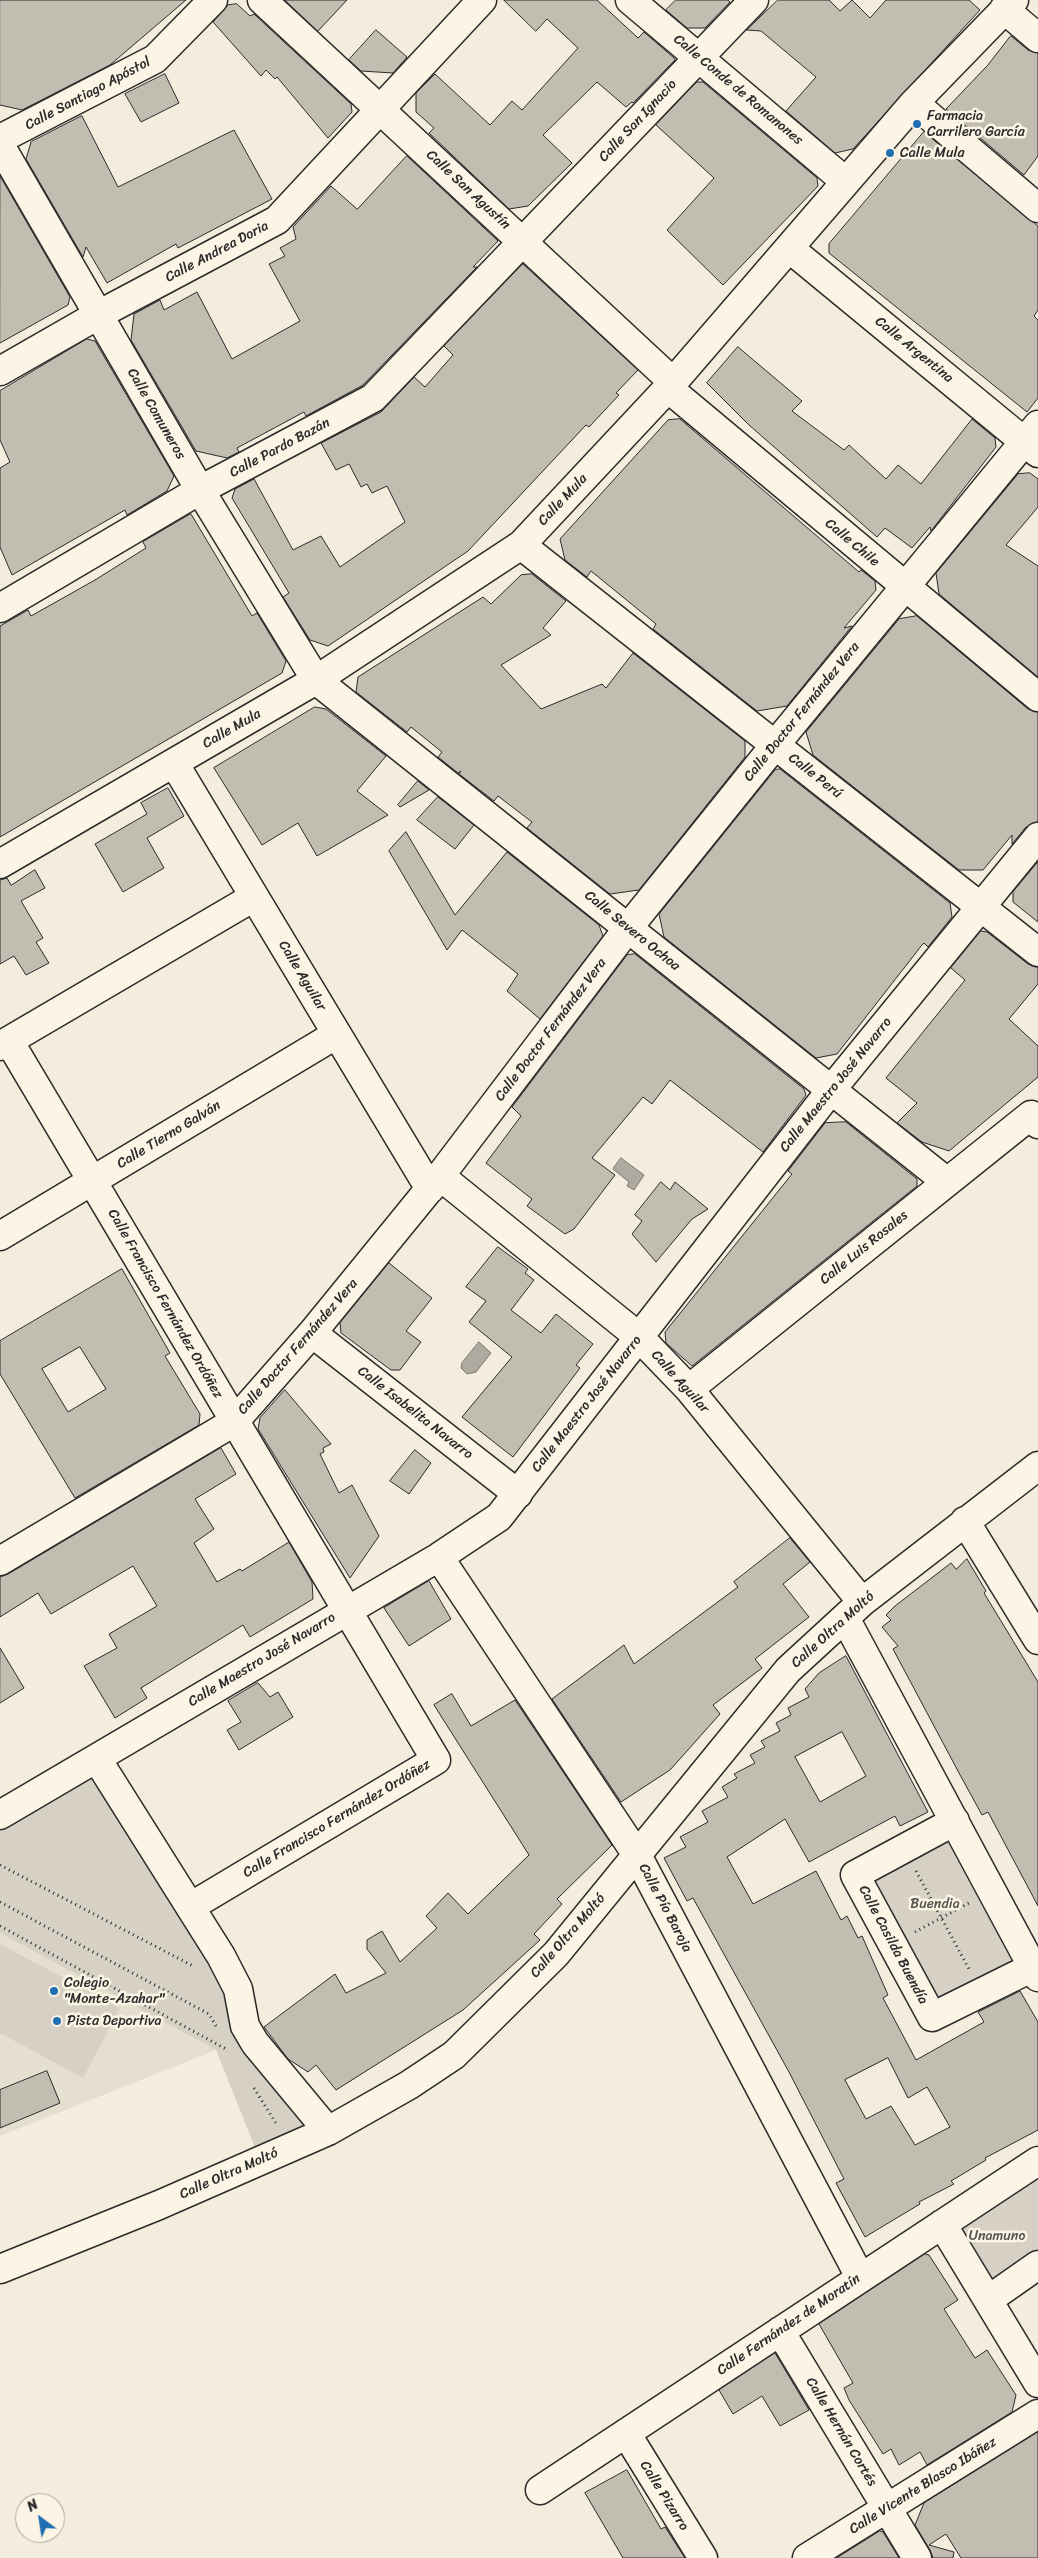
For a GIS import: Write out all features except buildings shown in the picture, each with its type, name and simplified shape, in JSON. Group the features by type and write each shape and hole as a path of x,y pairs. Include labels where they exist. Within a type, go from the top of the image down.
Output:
{"street":[{"name":"Calle Santiago Apóstol","path":"0,139 155,59 213,0"},
{"name":"Calle San Agustín","path":"262,0 524,243 670,385"},
{"name":"Calle Andrea Doria","path":"0,371 98,315 277,220 482,0"},
{"name":"Calle Conde de Romanones","path":"630,0 845,181"},
{"name":"Calle San Ignacio","path":"524,243 698,56 754,0"},
{"path":"1000,6 1038,38"},
{"name":"Calle Mula","path":"0,864 316,680 521,545 670,385 845,181 1000,6"},
{"path":"914,103 1038,208"},
{"name":"Calle Comuneros","path":"0,145 200,490 316,680"},
{"name":"Calle Pardo Bazán","path":"0,608 200,490 373,398 524,243"},
{"name":"Calle Argentina","path":"789,248 1034,440"},
{"name":"Calle Chile","path":"670,385 904,588 1038,697"},
{"name":"Calle Doctor Fernández Vera","path":"0,1561 234,1422 312,1333 435,1182 628,928 775,745 904,588 1034,440"},
{"name":"Calle Perú","path":"521,545 1038,952"},
{"name":"Calle Severo Ochoa","path":"316,680 947,1182"},
{"name":"Calle Aguilar","path":"174,763 337,1034 435,1182 639,1337 689,1389 853,1610"},
{"name":"Calle Maestro José Navarro","path":"0,1815 97,1760 346,1610 439,1557 499,1517 831,1090 1038,837"},
{"path":"5,1043 254,896"},
{"name":"Calle Tierno Galván","path":"0,1236 337,1034"},
{"name":"Calle Francisco Fernández Ordóñez","path":"5,1043 93,1181 234,1422 436,1760 190,1907"},
{"name":"Calle Luis Rosales","path":"689,1389 1032,1115 1038,1124"},
{"name":"Calle Isabelita Navarro","path":"312,1333 518,1494"},
{"name":"Calle Oltra Moltó","path":"0,2269 159,2205 328,2131 409,2085 454,2055 556,1954 788,1670 853,1610 1038,1466"},
{"path":"965,1521 1034,1625"},
{"name":"Calle Pío Baroja","path":"439,1557 637,1855 860,2277"},
{"name":"Calle Casilda Buendía","path":"853,1610 955,1821 1035,1972 982,1992 932,2017 855,1875 955,1821"},
{"path":"97,1760 221,1956 238,1989 245,2026 255,2043 328,2131"},
{"name":"Calle Fernández de Moratín","path":"540,2490 1038,2161"},
{"path":"942,2224 1038,2383"},
{"path":"988,2300 1038,2265"},
{"name":"Calle Hernán Cortés","path":"780,2331 917,2558"},
{"name":"Calle Vicente Blasco Ibáñez","path":"807,2558 1038,2414"},
{"name":"Calle Pizarro","path":"626,2433 703,2558"}],"path":[{"path":"904,1848 982,1992"},
{"path":"0,1865 238,1989"},
{"path":"893,1944 992,1891"},
{"path":"0,1902 209,2014 218,2029"},
{"path":"0,1926 232,2052 228,2045"},
{"path":"252,2084 291,2147"}],"shaded area":[{"path":"621,1158 644,1175 634,1190 627,1186 629,1182 613,1169"},
{"path":"479,1342 491,1353 476,1372 467,1374 461,1368 462,1363"},
{"name":"Colegio \"Monte-Azahar\"","path":"0,1933 216,2050 0,2136"}],"green space":[{"path":"97,1759 245,2026 328,2131 260,2160 216,2050 0,1933 0,1815"},
{"name":"Buendia","path":"955,1821 1033,1967 932,2017 855,1875"},
{"name":"Pista Deportiva","path":"0,1944 120,2008 83,2078 0,2033"},
{"name":"Unamuno","path":"1038,2161 1038,2265 988,2300 942,2224"}],"place":[{"name":"Farmacia Carrilero García","path":"917,124"},
{"name":"Calle Mula","path":"890,153"},
{"name":"Colegio \"Monte-Azahar\"","path":"54,1991"},
{"name":"Pista Deportiva","path":"57,2021"}]}
